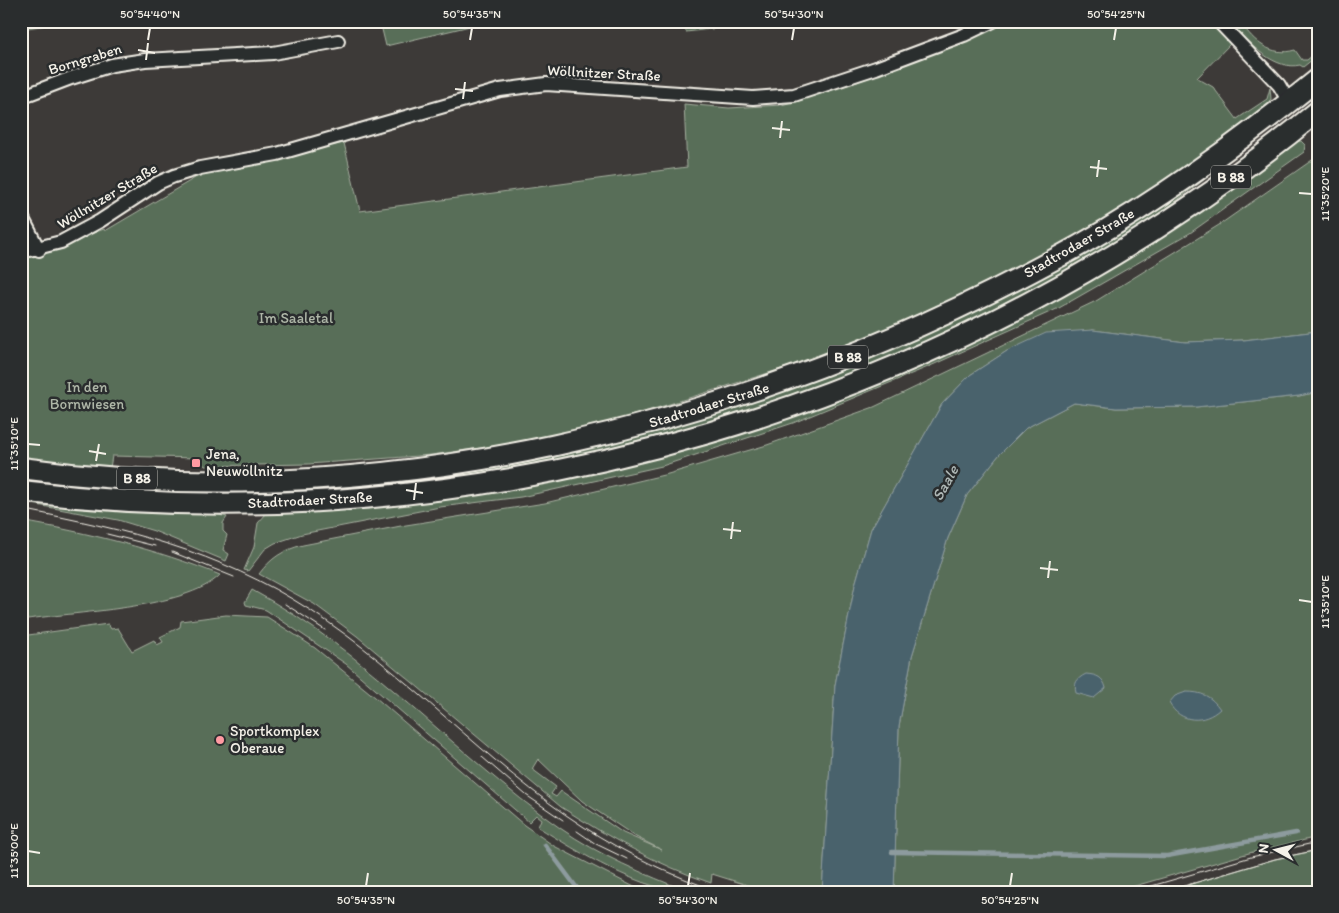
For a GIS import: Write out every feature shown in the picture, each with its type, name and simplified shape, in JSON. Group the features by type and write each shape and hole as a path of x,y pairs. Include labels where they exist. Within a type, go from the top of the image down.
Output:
{"main road":[{"name":"Stadtrodaer Straße","path":"21,468 118,478 197,480 252,480 352,475 474,461 622,431 695,411 835,362 886,341 1014,281 1056,259 1125,217 1222,152 1318,79"},
{"path":"1288,102 1302,125"},
{"name":"Stadtrodaer Straße","path":"21,491 108,500 215,504 310,502 402,494 539,474 635,453 710,433 798,405 867,379 934,350 1034,301 1159,227 1222,184 1318,112"}],"street":[{"name":"Wöllnitzer Straße","path":"21,252 38,250 69,238 100,221 158,183 174,176 200,168 277,154 500,90 546,84 743,98 794,95 893,61 993,21"},
{"path":"1218,21 1279,85 1288,102"},
{"name":"Borngraben","path":"21,97 112,65 145,60 273,54 338,41"},
{"path":"21,214 38,250"}],"green space":[{"path":"21,21 74,21 21,29"},
{"path":"380,21 491,21 386,46"},
{"path":"684,21 779,21 686,32"},
{"name":"Im Saaletal","path":"1005,21 1209,21 1231,43 1197,78 1213,87 1237,119 1267,99 1270,88 1271,99 1267,106 1179,174 1006,278 829,354 628,417 531,441 431,455 308,464 205,466 198,458 112,456 110,468 21,457 21,257 36,255 104,229 105,231 200,175 344,143 360,211 687,167 684,104 729,108 782,105 857,82"},
{"path":"1235,23 1241,23 1257,42 1271,50 1286,52 1295,50 1302,60 1307,60 1318,51 1318,55 1303,67 1300,65 1282,64 1255,48 1234,27"},
{"path":"1274,122 1276,125 1150,221 1036,289 896,355 826,384 697,426 527,468 384,487 350,488 377,481 526,460 944,322"},
{"path":"1301,141 1305,145 1304,152 1190,233 1059,308 928,367 793,423 662,466 521,497 440,507 302,534 275,543 265,549 248,571 244,570 254,547 258,523 267,513 376,504 526,483 665,454 795,413 930,359 1292,142"},
{"path":"1318,156 1318,331 1244,340 1185,342 1093,330 1007,351 970,375 942,404 871,529 855,585 835,685 822,892 775,892 712,874 711,883 653,859 597,829 561,807 357,636 314,604 259,574 278,555 303,545 406,525 545,503 668,474 767,445 874,407 1096,301 1219,225","holes":["538,759 582,801 636,837 662,850 623,833 561,791 556,797 551,794 556,787 532,769"]},
{"path":"1318,392 1318,837 1249,853 1114,892 894,892 899,726 912,656 948,538 967,495 999,455 1026,428 1074,403 1116,408 1196,407 1299,396"},
{"path":"21,476 207,489 234,493 164,495 21,482"},
{"path":"21,499 142,510 215,514 227,517 223,523 223,531 227,535 223,550 229,554 226,561 154,531 118,520 21,502"},
{"path":"21,521 122,543 171,557 220,575 204,586 182,595 155,602 21,620"},
{"path":"252,590 294,615 334,643 483,768 560,828 607,856 689,892 651,885 610,869 538,827 541,819 536,815 529,822 346,664 266,610 246,605 245,602"},
{"name":"Sportkomplex Oberaue","path":"226,615 267,617 315,648 524,825 554,846 644,892 21,892 21,636 108,624 111,629 118,628 132,651 154,640 157,645 163,642 160,637 180,627 181,621"},
{"path":"1318,850 1318,892 1164,892 1275,859"}],"water":[{"name":"Saale","path":"1093,330 1185,342 1244,340 1318,331 1318,392 1299,396 1196,407 1116,408 1074,403 1026,428 999,455 967,495 948,538 912,656 899,726 894,892 822,892 835,685 855,585 871,529 942,404 970,375 1007,351 1046,333"},
{"path":"1086,674 1099,677 1106,688 1094,698 1076,693 1076,682"},
{"path":"1186,692 1206,696 1220,709 1214,714 1200,719 1186,718 1174,710 1169,703 1175,696"}],"waterway":[{"path":"892,852 1167,856 1296,833"},
{"path":"545,845 580,892"}],"tram line":[{"path":"21,509 98,525 170,545 206,557 275,589 346,635 514,775 584,827 649,863 719,892"},
{"path":"107,534 155,546"},
{"path":"172,552 234,577"},
{"path":"285,604 325,630"},
{"path":"482,757 526,795 563,820"},
{"path":"577,831 596,844 627,859"},
{"path":"1131,892 1251,857 1318,842"},
{"path":"1164,892 1275,859 1318,850"}],"place":[{"name":"Jena, Neuwöllnitz","path":"196,463"},
{"name":"Sportkomplex Oberaue","path":"220,740"}],"park label":[{"name":"In den Bornwiesen","path":"87,396"}]}
